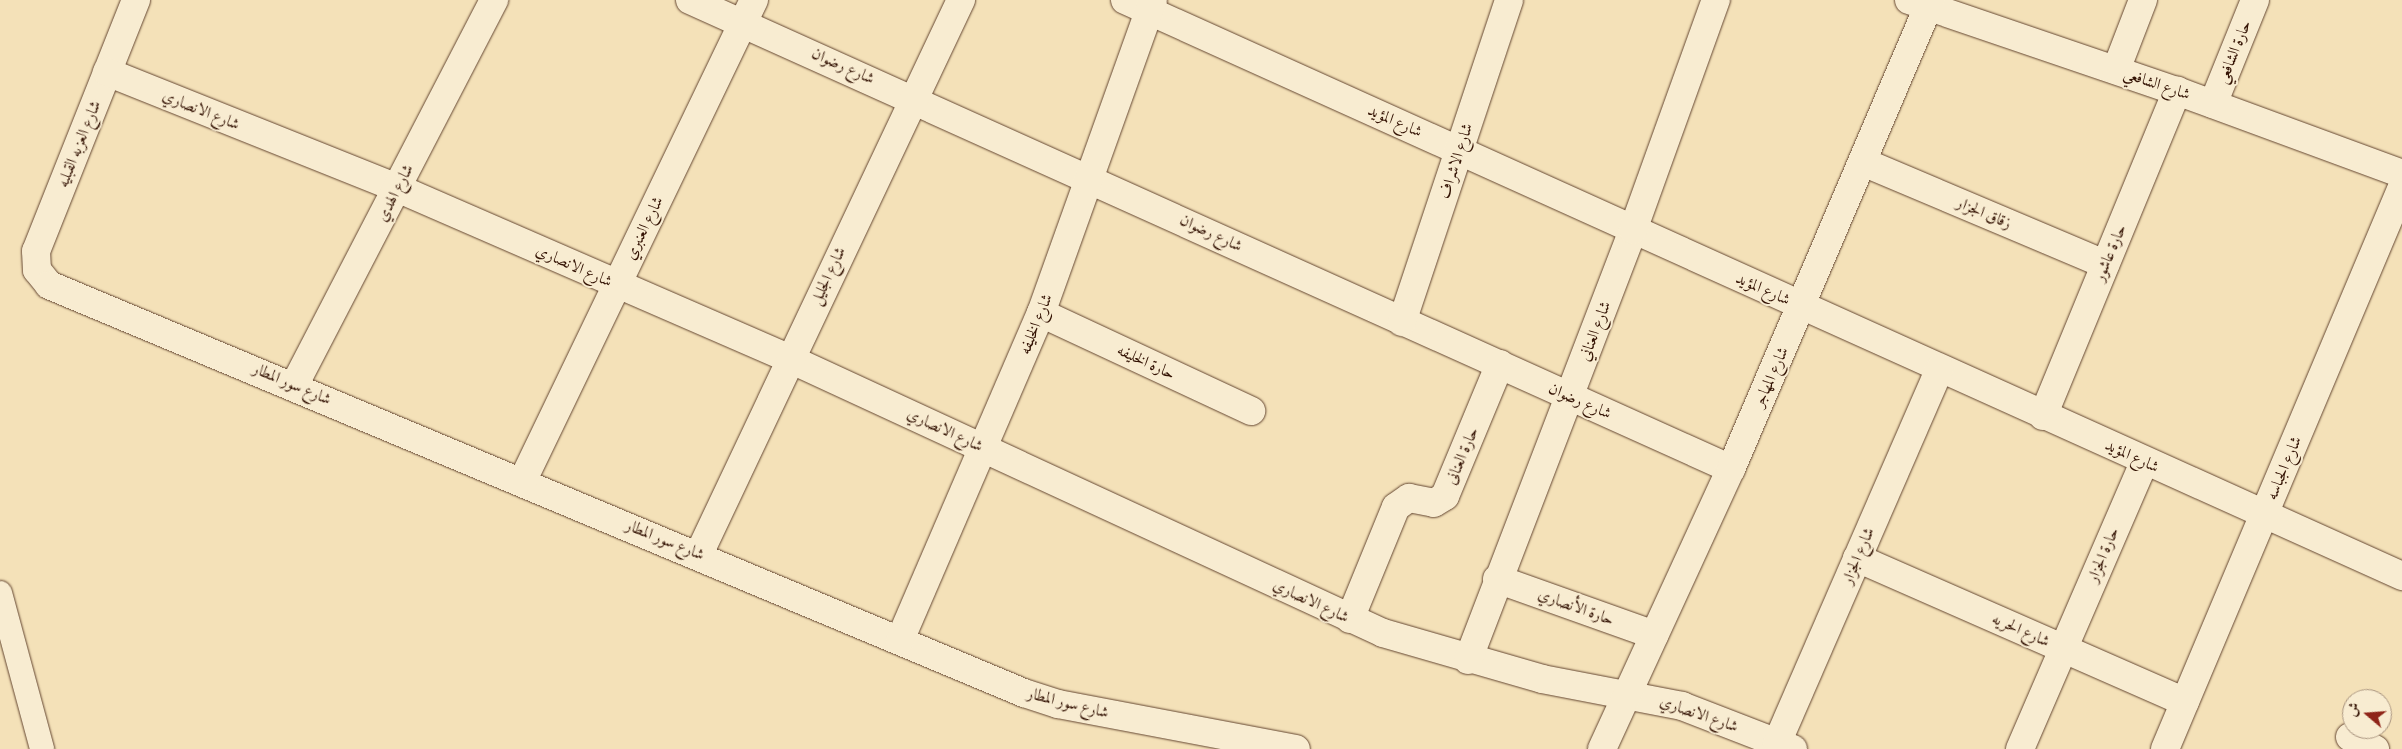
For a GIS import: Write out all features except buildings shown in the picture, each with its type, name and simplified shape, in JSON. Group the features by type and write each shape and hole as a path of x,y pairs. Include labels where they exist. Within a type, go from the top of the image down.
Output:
{"street":[{"name":"شارع العزبه القبليه","path":"49,285 37,270 36,251 136,0"},
{"name":"شارع الهدي","path":"295,384 494,0"},
{"name":"شارع رضوان","path":"690,0 749,11 912,96 1402,322 1500,364 1731,469"},
{"name":"شارع الجليل","path":"699,554 912,96 961,0"},
{"name":"شارع المؤيد","path":"1125,0 1151,6 1460,151 2144,462 2402,576"},
{"name":"شارع الاشراف","path":"1402,322 1509,0"},
{"name":"شارع العناني","path":"1468,660 1497,579 1634,230 1716,0"},
{"path":"2116,70 2143,0"},
{"name":"حارة الشافعي","path":"2213,104 2255,0"},
{"name":"شارع الشافعي","path":"1923,2 2177,91 2402,174"},
{"name":"شارع المهاجر","path":"1602,749 1731,469 1802,306 1863,162 1923,2"},
{"name":"شارع الخليفه","path":"900,640 985,448 1041,313 1093,178 1151,6"},
{"name":"شارع العنبري","path":"522,482 749,11"},
{"name":"شارع الانصاري","path":"108,72 397,188 790,359 1350,619 1468,660 1682,706 1785,746"},
{"name":"حارة عاشور","path":"2043,416 2177,91"},
{"name":"زقاق الجزار","path":"1863,162 2105,264"},
{"name":"شارع الجباسه","path":"2166,749 2402,187"},
{"name":"شارع سور المطار","path":"49,285 295,384 522,482 1058,704 1296,749"},
{"name":"حارة الخليفه","path":"1041,313 1251,411"},
{"name":"حارة العنانى","path":"1350,619 1396,507 1409,498 1434,503 1444,496 1500,364"},
{"name":"شارع الجزار","path":"1785,746 1857,558 1940,369"},
{"name":"حارة الجزار","path":"2063,649 2144,462"},
{"name":"شارع الحريه","path":"1857,558 2185,702"},
{"name":"حارة الأنصاري","path":"1497,579 1654,635"},
{"path":"2020,749 2063,649"},
{"path":"2352,739 2376,749"}],"lane":[{"path":"0,593 42,749"}]}
